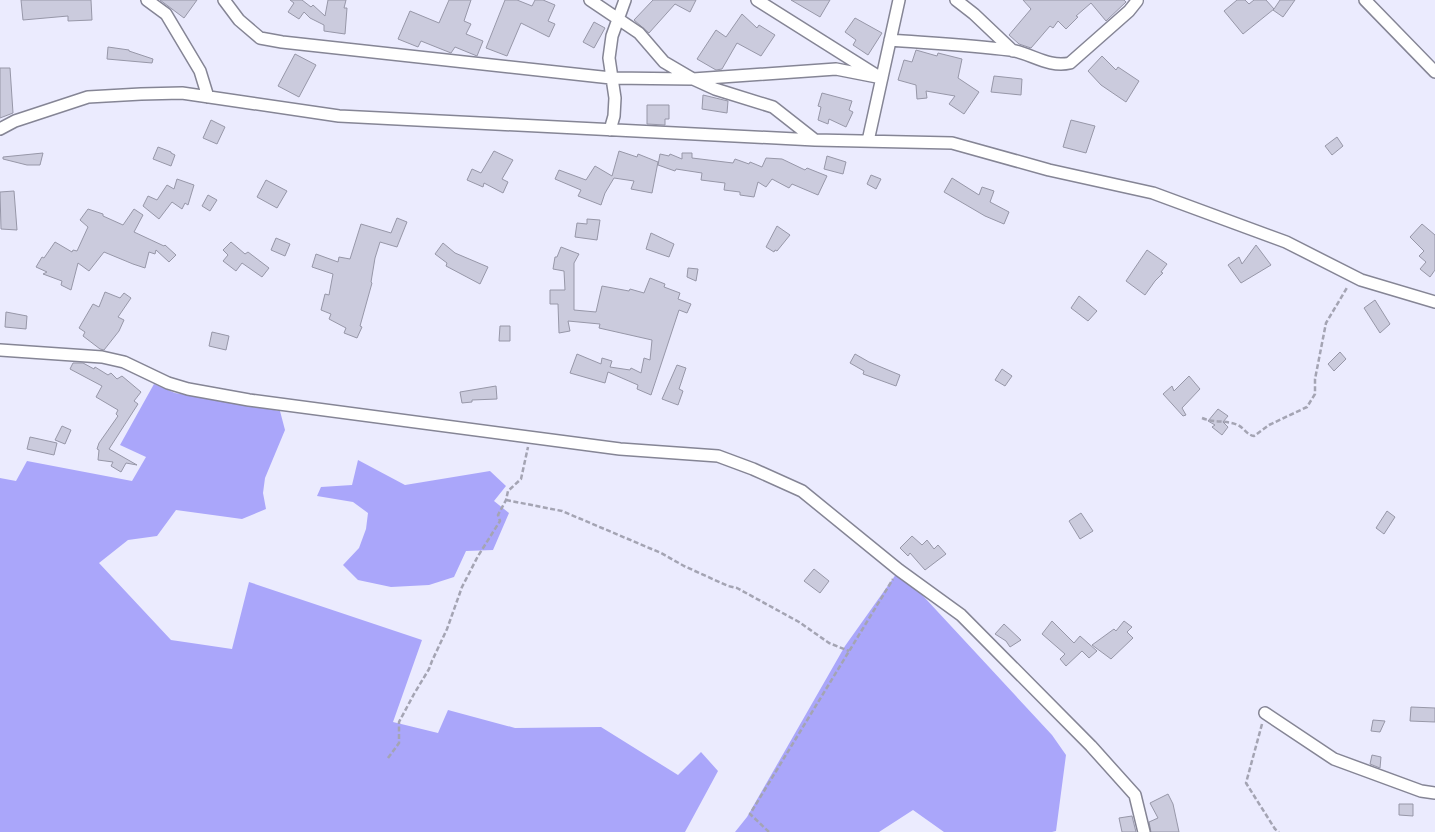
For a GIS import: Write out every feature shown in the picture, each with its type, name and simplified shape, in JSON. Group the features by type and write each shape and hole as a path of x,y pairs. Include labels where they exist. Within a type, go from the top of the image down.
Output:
{"street":[{"path":"147,0 166,14 200,71 208,97"},
{"path":"224,0 239,20 260,38 282,42 611,78 692,79 836,69 882,78"},
{"path":"590,0 639,33 664,62 692,79 715,89 773,107 815,140"},
{"path":"610,130 614,116 615,98 609,58 612,36 625,0"},
{"path":"757,0 882,78"},
{"path":"868,141 899,0"},
{"path":"956,0 1013,50"},
{"path":"890,40 1013,50 1041,61 1062,65 1070,63 1129,11 1136,0"},
{"path":"1365,0 1435,72"},
{"path":"0,129 15,121 88,97 182,93 339,116 815,140 952,143 1050,170 1153,193 1286,242 1361,280 1435,302"},
{"path":"0,350 102,357 124,362 168,383 188,389 249,400 620,449 718,456 802,491 899,570 961,615 1091,746 1135,794 1144,832"},
{"path":"1264,713 1334,758 1421,791 1435,793"}],"path":[{"path":"1202,418 1236,424 1250,436 1254,436 1269,425 1307,407 1315,394 1315,378 1326,323 1354,276"},
{"path":"388,758 399,743 399,722 429,669 448,629 462,587 478,556 500,521 498,515 506,500 508,491 521,479 530,437"},
{"path":"506,500 562,511 661,553 684,566 728,586 737,588 799,622 829,643 849,651"},
{"path":"769,832 750,814 899,570"},
{"path":"1264,713 1246,782 1275,829 1279,832"}],"shaded area":[{"path":"154,384 175,393 280,411 285,430 265,478 263,493 266,509 242,519 176,510 157,536 128,540 99,563 171,640 232,649 249,582 422,640 393,722 438,733 448,710 515,728 601,727 678,775 701,752 718,771 685,832 0,832 0,478 16,481 27,461 132,481 146,457 120,445"},
{"path":"358,460 405,485 490,471 506,486 494,501 509,513 493,550 466,551 454,577 429,585 391,587 358,580 343,565 359,548 366,529 368,513 353,502 317,496 321,487 352,485"},
{"path":"899,570 1052,735 1066,755 1056,831 944,832 913,810 879,832 735,832 747,817 845,646"}],"building":[{"path":"21,0 91,0 92,20 68,21 68,16 23,20"},
{"path":"160,0 197,0 184,18"},
{"path":"290,0 302,0 311,7 313,5 325,16 328,0 346,0 344,8 347,8 345,34 324,31 324,25 310,18 304,12 299,19 288,12 294,3"},
{"path":"449,0 471,0 464,21 471,24 466,34 483,41 477,56 455,47 451,53 421,41 418,47 398,39 410,11 439,23"},
{"path":"505,0 517,0 532,6 535,0 543,0 555,5 548,21 555,24 549,37 521,23 507,56 486,48"},
{"path":"653,0 696,0 690,12 675,4 649,33 634,20"},
{"path":"791,0 830,0 820,17"},
{"path":"1023,0 1124,0 1126,2 1106,21 1091,3 1076,16 1078,17 1066,29 1058,21 1053,28 1050,26 1031,48 1019,44 1009,35 1031,9"},
{"path":"1237,0 1245,0 1249,4 1254,0 1266,0 1274,9 1243,34 1224,11"},
{"path":"1280,0 1295,0 1283,17 1273,10"},
{"path":"742,14 757,28 759,25 775,35 761,56 737,43 722,69 716,70 697,59 716,30 726,37"},
{"path":"855,18 882,33 868,55 853,45 856,40 845,32"},
{"path":"594,22 605,28 594,48 583,42"},
{"path":"108,47 129,50 153,59 152,63 107,59"},
{"path":"916,50 937,56 938,53 962,59 958,78 979,92 964,114 949,104 955,96 926,91 927,98 917,99 916,85 898,80 904,60 912,62"},
{"path":"295,54 316,65 299,97 278,86"},
{"path":"1102,56 1116,70 1118,67 1139,81 1126,102 1101,85 1088,71"},
{"path":"0,68 10,68 13,113 0,118"},
{"path":"994,76 1022,79 1021,95 991,92"},
{"path":"822,93 852,101 849,110 853,112 846,127 829,119 828,124 818,120 821,107 818,106"},
{"path":"703,95 728,101 727,113 702,109"},
{"path":"647,105 669,105 669,119 665,119 665,125 647,124"},
{"path":"211,120 225,127 217,144 203,138"},
{"path":"1071,120 1095,126 1086,153 1063,147"},
{"path":"1337,137 1343,146 1332,155 1325,146"},
{"path":"158,147 175,155 171,166 153,159"},
{"path":"494,151 513,160 502,179 508,182 503,193 484,183 483,187 467,180 472,169 481,173"},
{"path":"619,151 637,157 638,154 658,162 652,193 631,189 634,181 614,178 605,193 601,205 578,196 581,190 555,179 559,170 586,180 595,166 612,176"},
{"path":"43,153 40,165 27,165 3,159 3,157"},
{"path":"682,153 692,153 692,158 733,163 735,159 762,167 766,158 782,159 805,170 807,168 827,176 818,195 792,184 789,188 772,179 766,187 758,182 754,197 740,195 740,192 724,190 725,183 701,180 702,173 676,169 675,171 658,165 660,154 669,156 670,154 682,159"},
{"path":"827,156 846,162 843,174 824,169"},
{"path":"871,175 881,179 876,189 867,184"},
{"path":"952,178 979,195 982,187 994,191 990,202 1009,212 1004,224 985,216 944,192"},
{"path":"177,179 194,185 188,205 185,203 182,209 172,202 159,219 143,206 148,196 157,200 167,185 174,189"},
{"path":"266,180 287,191 277,208 257,197"},
{"path":"14,191 17,230 1,229 0,192"},
{"path":"208,195 217,200 210,211 202,206"},
{"path":"88,209 103,214 103,216 123,225 134,209 143,215 134,232 165,245 176,255 169,262 156,250 155,254 149,252 145,268 104,252 89,271 78,263 71,290 61,285 62,281 43,274 47,272 36,267 55,242 72,252 73,250 77,251 88,227 80,220"},
{"path":"397,218 407,222 397,247 380,242 375,258 372,283 360,326 362,327 357,338 344,333 346,328 329,319 331,314 321,310 325,294 329,295 333,274 312,267 316,254 338,262 339,257 350,259 361,224 391,233"},
{"path":"587,219 600,220 597,240 575,237 577,223 587,224"},
{"path":"1422,224 1435,235 1435,270 1430,277 1420,269 1426,262 1419,256 1424,251 1410,237"},
{"path":"777,226 790,235 774,252 766,247"},
{"path":"651,233 674,244 669,257 646,249"},
{"path":"276,238 290,244 285,256 271,250"},
{"path":"231,242 245,254 248,252 269,268 262,277 242,263 236,271 223,261 228,255 223,250"},
{"path":"443,243 455,253 488,267 480,284 446,266 447,263 435,254"},
{"path":"1256,245 1271,265 1241,283 1228,265 1239,257 1242,264"},
{"path":"561,247 579,254 574,263 574,310 596,312 602,286 629,291 630,289 644,293 650,278 665,284 664,287 680,293 678,299 691,304 687,313 679,310 651,395 637,389 638,385 608,372 605,383 570,373 577,354 601,364 602,358 612,361 610,367 630,370 631,368 641,373 644,358 650,360 652,340 599,328 600,324 568,321 570,331 559,333 558,304 550,304 550,290 565,290 564,271 553,269 555,257 557,257"},
{"path":"1147,250 1167,264 1161,272 1163,273 1145,295 1126,281"},
{"path":"688,268 698,269 696,281 687,277"},
{"path":"105,292 120,298 124,293 131,298 118,317 124,320 119,331 104,350 83,336 85,332 79,328 93,304 99,307"},
{"path":"1079,296 1097,311 1088,321 1071,308"},
{"path":"1375,300 1390,324 1380,333 1364,308"},
{"path":"6,312 27,316 26,329 5,327"},
{"path":"500,326 510,326 510,341 499,341"},
{"path":"212,332 229,336 226,350 209,346"},
{"path":"1340,352 1346,359 1334,371 1328,364"},
{"path":"855,354 900,375 896,386 863,374 864,371 850,363"},
{"path":"73,363 83,363 94,369 95,367 108,375 111,373 117,379 122,376 141,392 134,401 138,404 109,449 137,465 126,463 121,472 111,466 113,462 98,460 99,450 97,449 99,443 118,416 116,414 118,410 96,397 102,386 70,369"},
{"path":"677,365 686,368 679,389 683,391 678,405 662,399"},
{"path":"1002,369 1012,376 1005,386 995,380"},
{"path":"1189,376 1200,389 1182,408 1186,415 1183,416 1163,394 1172,386 1174,391"},
{"path":"496,386 497,399 472,400 472,402 462,403 460,392"},
{"path":"1218,409 1228,416 1223,422 1228,427 1222,435 1212,427 1215,425 1208,421"},
{"path":"62,426 71,430 65,444 55,440"},
{"path":"30,437 57,443 54,455 27,449"},
{"path":"1387,511 1395,517 1384,534 1376,528"},
{"path":"1081,513 1093,531 1080,539 1069,521"},
{"path":"912,536 922,545 927,540 934,549 938,545 946,554 925,570 910,553 908,556 900,548"},
{"path":"814,569 829,581 820,593 804,581"},
{"path":"1052,621 1074,643 1080,636 1097,651 1089,658 1082,651 1066,666 1060,659 1065,654 1042,634"},
{"path":"1124,621 1132,627 1127,632 1133,638 1111,659 1092,645 1114,629 1116,631"},
{"path":"1004,624 1021,640 1010,647 1006,641 995,634"},
{"path":"1411,707 1435,708 1435,722 1410,721"},
{"path":"1373,720 1385,721 1380,732 1371,731"},
{"path":"1372,755 1381,757 1380,768 1370,764"},
{"path":"1168,794 1173,804 1179,832 1151,832 1149,822 1158,818 1150,803"},
{"path":"1399,804 1413,804 1413,816 1399,815"},
{"path":"1132,816 1136,832 1122,832 1119,818"}]}
